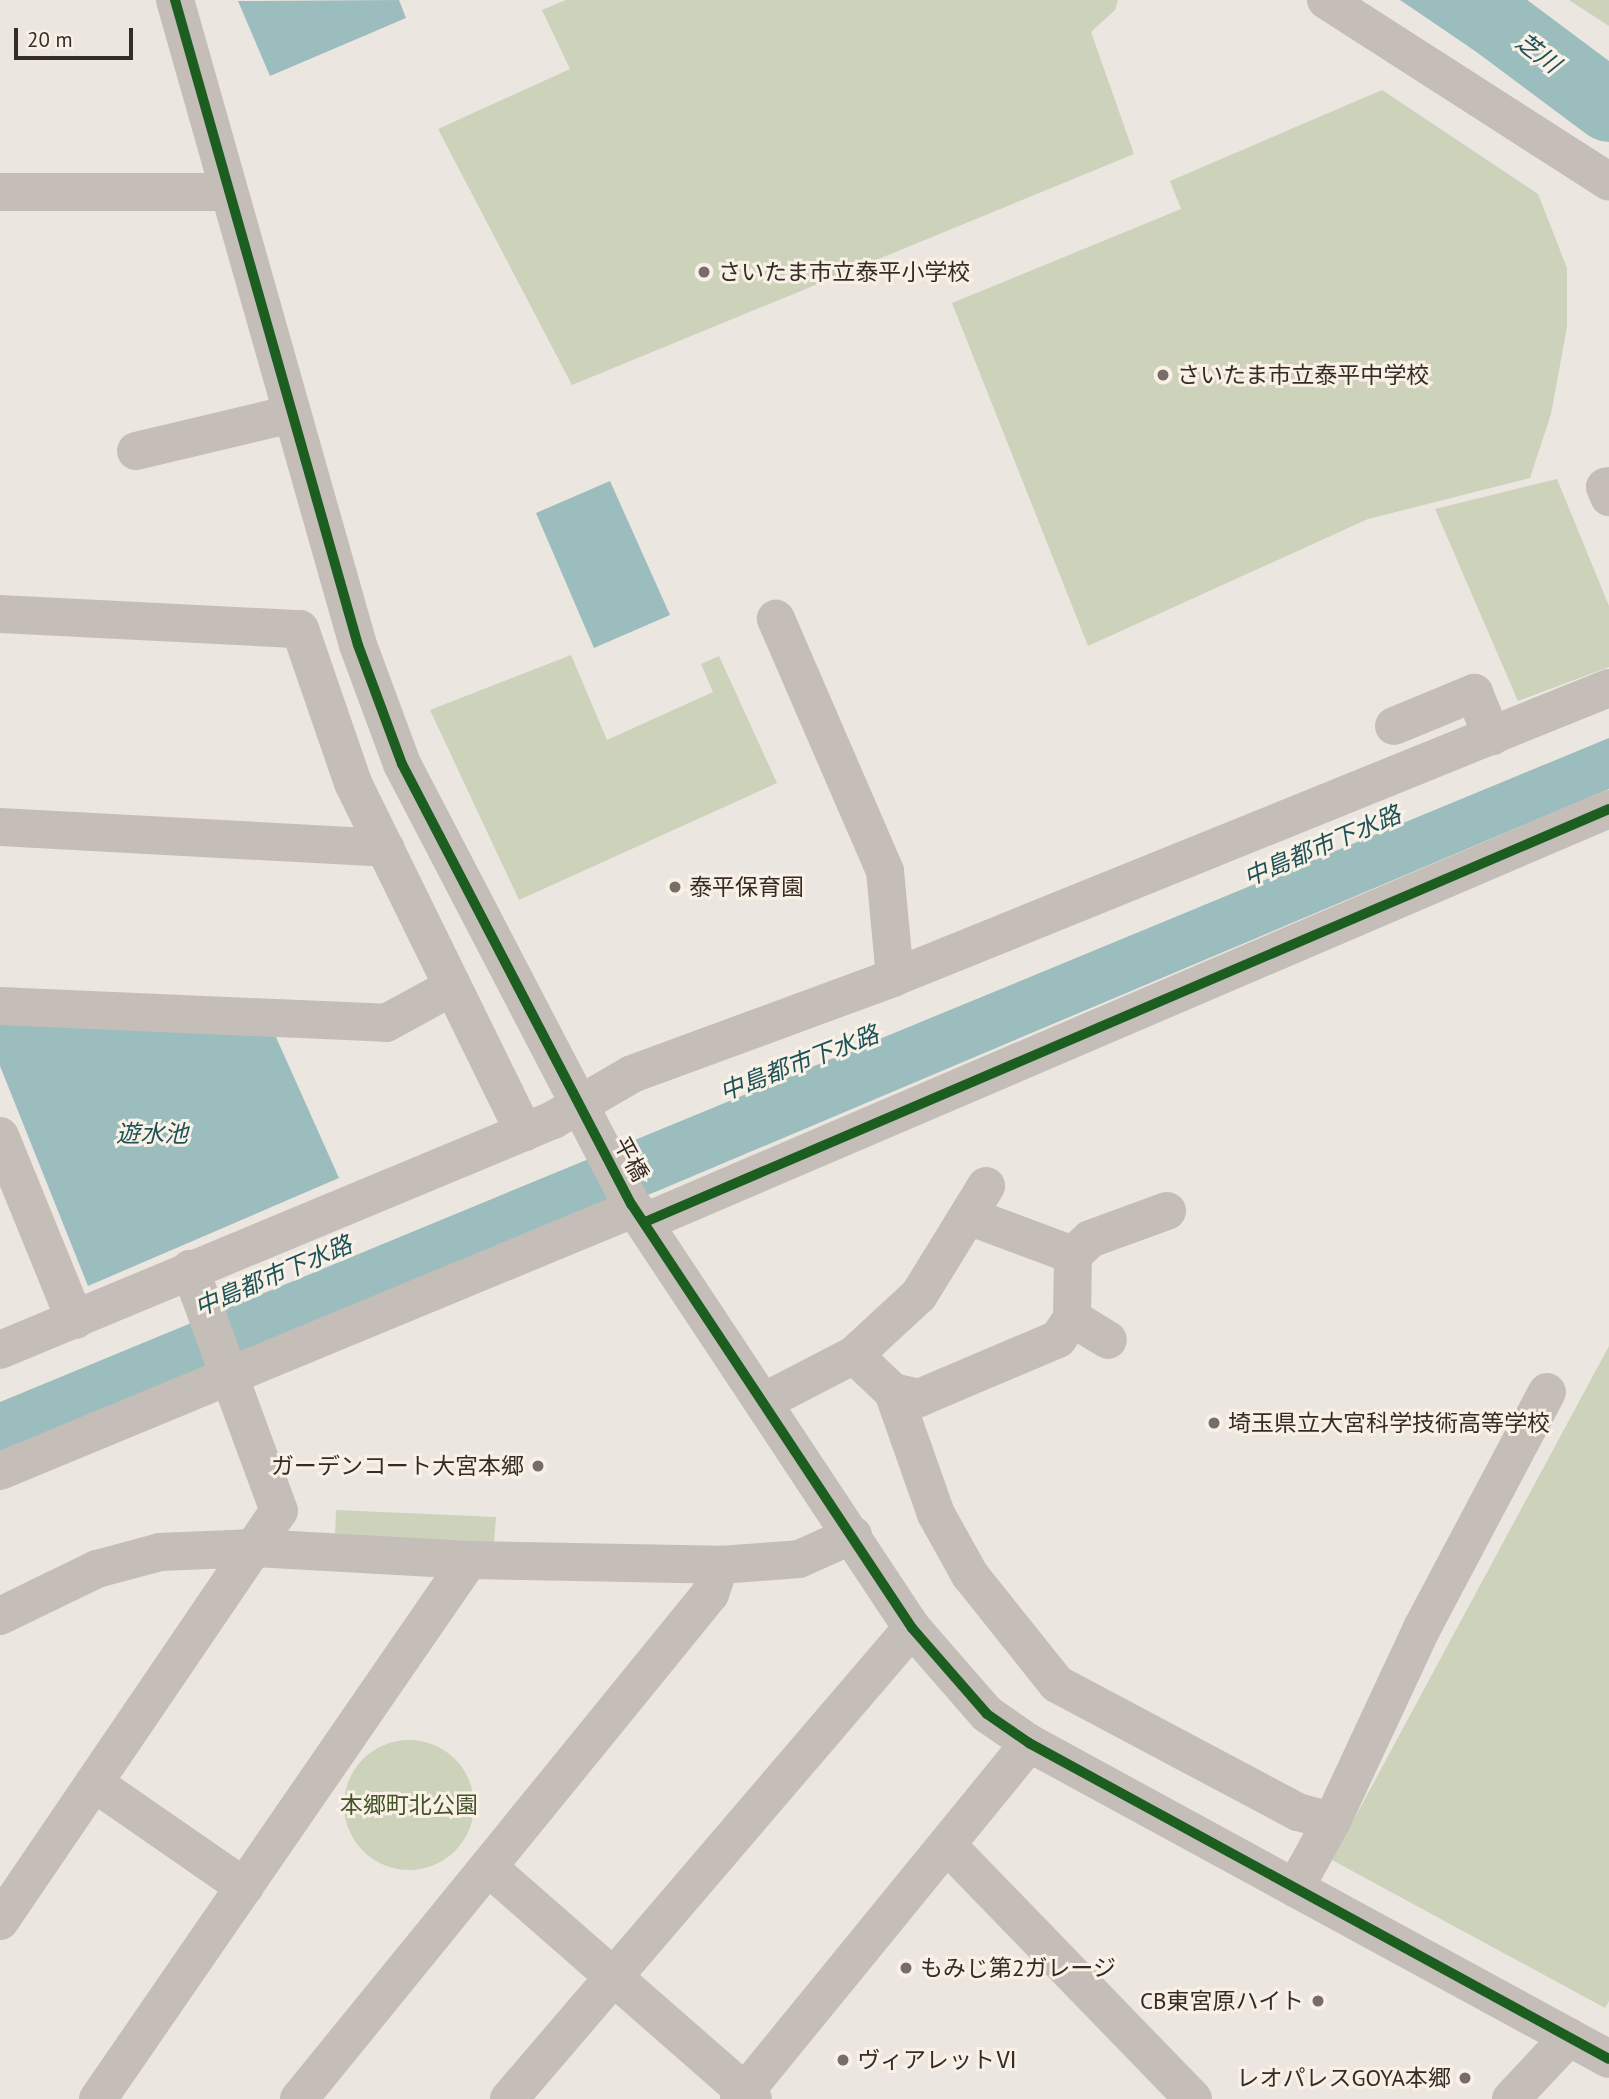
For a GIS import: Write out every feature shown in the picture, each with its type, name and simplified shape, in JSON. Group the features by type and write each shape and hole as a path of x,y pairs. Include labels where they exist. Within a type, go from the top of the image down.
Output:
{"street":[{"name":"平橋","path":"175,0 226,192 358,645 402,764 637,1212 765,1401 912,1628 987,1714 1029,1743 1609,2059"},
{"path":"1326,0 1609,182"},
{"path":"0,192 226,192"},
{"path":"136,451 290,414"},
{"path":"1609,486 1605,488 1609,497"},
{"path":"0,614 300,629 353,783 524,1132"},
{"path":"776,619 885,871 895,977"},
{"path":"0,1350 75,1320 196,1284 524,1132 586,1119 632,1074 895,977 1609,688"},
{"path":"1394,726 1474,693 1492,736"},
{"path":"0,1471 227,1362 637,1212 1609,809"},
{"path":"0,827 385,848"},
{"path":"0,1006 386,1023 452,986"},
{"path":"0,1137 75,1320"},
{"path":"765,1401 854,1354 919,1295 977,1201 1073,1255"},
{"path":"893,1392 919,1398 941,1392 1058,1339 1072,1318 1073,1255 1090,1239 1167,1211"},
{"path":"0,1921 279,1511 227,1362 196,1284"},
{"path":"1072,1318 1108,1340"},
{"path":"854,1354 893,1392 943,1526 971,1575 1057,1684 1298,1812 1332,1821"},
{"path":"1295,1888 1332,1821 1422,1628 1547,1392"},
{"path":"0,1616 97,1569 160,1552 255,1548 469,1560 720,1565 799,1559 853,1535"},
{"path":"98,2099 469,1560"},
{"path":"299,2099 710,1594 720,1565"},
{"path":"509,2099 912,1628"},
{"path":"488,1867 746,2097 1029,1743"},
{"path":"94,1783 244,1887"},
{"path":"948,1846 1193,2099"},
{"path":"1511,2099 1569,2037"}],"green space":[{"path":"566,0 1118,0 1115,10 1091,32 1134,154 572,385 438,129 570,69 542,10"},
{"path":"1569,0 1609,0 1609,26"},
{"path":"1382,90 1538,194 1567,268 1567,327 1551,414 1530,478 1368,519 1088,646 952,303 1181,209 1170,181"},
{"path":"1557,479 1609,606 1609,667 1518,701 1435,509"},
{"path":"571,655 607,740 713,692 701,664 719,656 777,783 519,900 430,710"},
{"path":"1609,1346 1609,2001 1605,2008 1332,1860"},
{"path":"336,1510 496,1517 494,1543 335,1536"},
{"name":"本郷町北公園","path":"409,1740 434,1744 455,1759 470,1780 474,1805 470,1830 455,1851 434,1866 409,1870 384,1866 363,1851 348,1830 344,1805 348,1780 363,1759 384,1744"}],"water":[{"path":"399,0 406,18 270,76 238,1"},
{"path":"1400,0 1457,0 1609,96 1609,142"},
{"path":"610,481 670,615 594,648 536,513"},
{"path":"1609,738 1609,789 660,1190 0,1453 0,1402"},
{"name":"遊水池","path":"0,1019 271,1026 339,1178 88,1286 0,1066"}],"waterway":[{"name":"芝川","path":"1467,0 1609,106"}],"cycle path":[{"path":"175,0 358,645 402,764 632,1205 912,1628 987,1714 1029,1743 1609,2059"},
{"path":"645,1222 1609,809"}],"place":[{"name":"さいたま市立泰平小学校","path":"704,272"},
{"name":"さいたま市立泰平中学校","path":"1163,375"},
{"name":"泰平保育園","path":"675,887"},
{"name":"埼玉県立大宮科学技術高等学校","path":"1214,1423"},
{"name":"ガーデンコート大宮本郷","path":"538,1466"},
{"name":"もみじ第2ガレージ","path":"906,1968"},
{"name":"CB東宮原ハイト","path":"1318,2001"},
{"name":"ヴィアレットⅥ","path":"843,2060"},
{"name":"レオパレスGOYA本郷","path":"1465,2078"}],"water label":[{"name":"中島都市下水路","path":"1322,846"},
{"name":"中島都市下水路","path":"799,1063"},
{"name":"中島都市下水路","path":"273,1276"}]}
